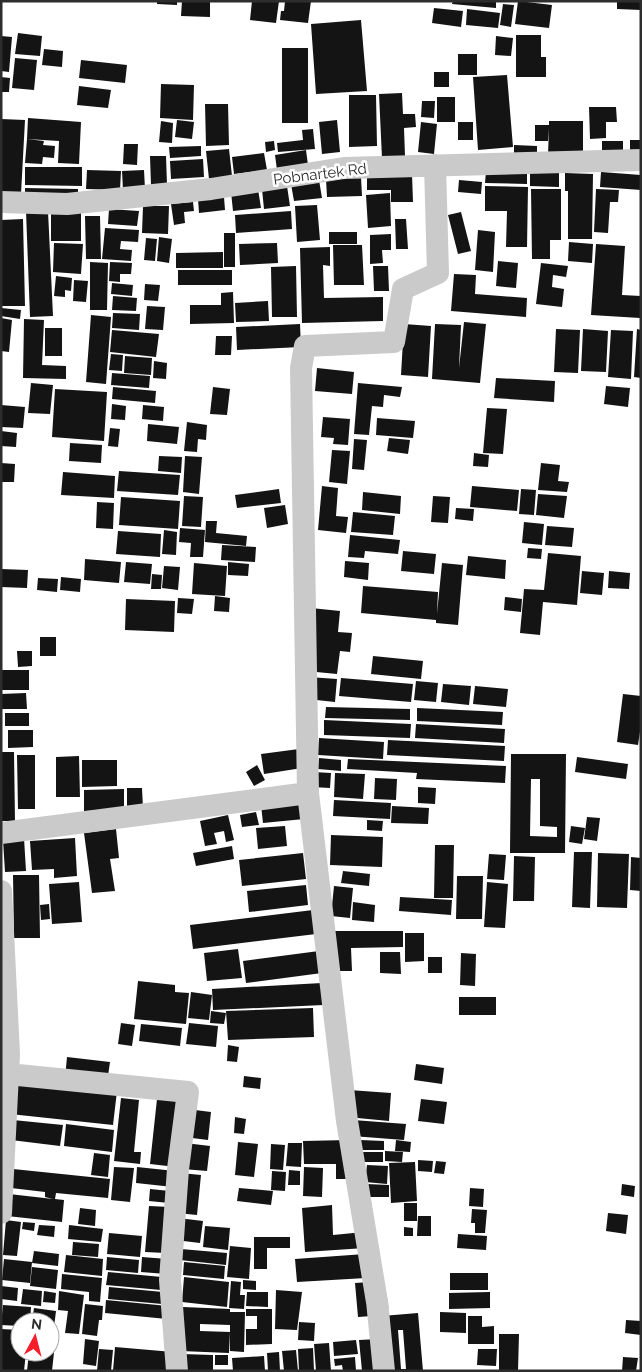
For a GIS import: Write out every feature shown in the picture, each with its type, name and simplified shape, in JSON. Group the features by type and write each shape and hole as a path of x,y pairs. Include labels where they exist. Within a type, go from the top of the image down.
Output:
{"street":[{"name":"Pobnartek Rd","path":"1,202 67,204 210,189 344,168 641,160"},
{"path":"384,1371 378,1305 347,1121 308,793 301,368 305,346 394,342 403,289 438,273 435,165"},
{"path":"1,833 308,793"},
{"path":"1,891 9,1054 1,1213"},
{"path":"8,1074 188,1092 178,1169 170,1280 177,1371"}],"building":[{"path":"157,1 177,1 177,5 157,4"},
{"path":"182,1 210,1 210,17 181,16"},
{"path":"252,1 279,1 276,23 250,20"},
{"path":"285,1 311,1 308,23 280,20 281,11 284,11"},
{"path":"453,1 496,1 496,8 452,4"},
{"path":"518,1 552,5 549,28 515,24"},
{"path":"617,1 641,1 641,10 617,9"},
{"path":"503,4 514,5 511,27 500,25"},
{"path":"434,8 463,11 461,27 432,23"},
{"path":"467,9 500,13 498,28 466,25"},
{"path":"361,20 367,91 316,94 311,24"},
{"path":"18,33 42,36 40,56 15,54"},
{"path":"516,35 541,35 541,57 546,57 546,77 516,77"},
{"path":"1,36 12,37 9,72 1,71"},
{"path":"496,36 513,38 511,56 495,55"},
{"path":"282,48 308,48 308,123 282,123"},
{"path":"44,49 63,51 62,67 42,65"},
{"path":"458,54 477,54 477,75 458,75"},
{"path":"15,58 37,60 34,90 12,88"},
{"path":"81,60 127,65 125,83 79,78"},
{"path":"434,72 449,72 449,87 434,87"},
{"path":"507,75 513,147 478,150 473,77"},
{"path":"1,77 10,78 9,92 1,92"},
{"path":"161,84 194,85 193,120 160,118"},
{"path":"79,86 111,90 108,108 77,105"},
{"path":"402,93 403,114 415,114 416,127 404,128 405,156 382,158 379,94"},
{"path":"349,95 376,95 377,146 349,147"},
{"path":"437,97 455,97 455,122 437,122"},
{"path":"422,101 435,101 434,118 421,117"},
{"path":"205,104 228,104 229,145 206,146"},
{"path":"589,107 616,107 617,122 606,122 606,138 590,139"},
{"path":"28,118 81,122 79,164 58,163 59,141 27,139"},
{"path":"1,119 25,120 21,194 1,193"},
{"path":"177,120 194,122 192,139 175,137"},
{"path":"337,120 340,152 322,154 319,122"},
{"path":"161,121 173,123 172,143 159,142"},
{"path":"549,121 583,121 583,156 548,155 549,128 548,141 535,141 535,125 549,125"},
{"path":"421,122 437,124 434,154 418,152"},
{"path":"458,122 473,122 473,140 458,140"},
{"path":"313,129 315,149 278,152 277,143 303,140 302,130"},
{"path":"27,139 44,141 43,145 55,146 54,158 43,157 42,164 25,163"},
{"path":"630,140 641,140 641,158 630,158"},
{"path":"274,141 275,150 266,152 265,142"},
{"path":"602,141 623,141 623,156 602,155"},
{"path":"124,144 138,144 137,165 123,164"},
{"path":"514,145 537,146 537,160 514,159"},
{"path":"201,146 201,156 170,158 169,147"},
{"path":"229,149 232,176 209,179 206,151"},
{"path":"306,150 308,165 277,170 275,155"},
{"path":"264,153 267,170 234,174 232,157"},
{"path":"150,156 166,156 167,185 151,185"},
{"path":"203,159 204,177 171,179 170,161"},
{"path":"25,167 82,167 82,186 25,185"},
{"path":"87,170 121,171 120,190 86,189"},
{"path":"144,170 145,189 123,190 122,171"},
{"path":"486,171 527,173 527,184 485,183"},
{"path":"530,171 559,171 559,187 530,186"},
{"path":"601,172 641,175 641,190 600,187"},
{"path":"565,173 593,174 592,239 568,239 568,191 565,191"},
{"path":"367,174 412,174 413,202 391,202 391,190 367,190"},
{"path":"361,177 362,196 327,197 326,179"},
{"path":"319,180 322,198 294,201 291,184"},
{"path":"459,180 482,182 481,194 458,192"},
{"path":"287,186 290,206 264,209 262,189"},
{"path":"485,186 528,187 527,247 506,247 507,211 485,211"},
{"path":"25,188 78,189 78,201 25,200"},
{"path":"258,189 261,208 233,211 231,192"},
{"path":"531,189 561,189 561,240 550,240 550,259 532,259"},
{"path":"596,189 619,190 618,202 610,202 608,233 594,232"},
{"path":"390,193 391,226 368,228 366,195"},
{"path":"224,197 225,210 199,213 198,199"},
{"path":"193,202 194,211 184,212 185,223 174,225 171,204"},
{"path":"317,205 320,240 297,242 295,206"},
{"path":"143,206 169,206 168,234 142,233"},
{"path":"109,209 139,211 137,226 108,224"},
{"path":"26,211 48,211 53,316 30,317"},
{"path":"51,211 81,211 81,241 51,241"},
{"path":"291,211 292,229 236,233 235,215"},
{"path":"461,212 471,251 458,254 448,215"},
{"path":"85,216 100,216 101,259 86,259"},
{"path":"23,219 25,306 2,306 1,220"},
{"path":"395,219 406,219 408,249 396,249"},
{"path":"105,228 139,230 138,242 121,241 120,249 132,250 131,261 102,259"},
{"path":"478,230 495,232 493,272 475,270"},
{"path":"329,232 357,232 357,244 329,244"},
{"path":"224,233 235,233 235,267 224,267"},
{"path":"391,234 391,250 382,250 383,263 370,264 370,235"},
{"path":"159,237 172,239 169,263 157,261"},
{"path":"146,238 157,239 155,261 144,260"},
{"path":"569,242 593,244 592,263 568,261"},
{"path":"54,243 83,244 81,274 53,272"},
{"path":"277,243 278,263 240,265 239,244"},
{"path":"596,244 625,246 622,295 641,296 640,318 591,315"},
{"path":"333,245 362,245 364,285 334,285"},
{"path":"330,247 330,266 323,265 324,298 383,297 383,321 302,323 300,248"},
{"path":"223,252 223,268 176,268 176,253"},
{"path":"498,261 518,263 516,288 496,286"},
{"path":"90,262 108,263 107,310 90,310"},
{"path":"110,262 132,263 131,274 120,274 120,282 109,281"},
{"path":"541,263 568,266 566,277 553,275 552,287 564,289 562,307 536,304"},
{"path":"296,266 297,317 272,317 271,267"},
{"path":"373,266 388,266 389,291 374,291"},
{"path":"178,270 232,270 232,285 178,285"},
{"path":"454,274 476,275 475,294 527,298 526,317 451,311"},
{"path":"56,276 72,278 71,291 65,290 65,297 54,296"},
{"path":"74,280 88,281 86,302 73,301"},
{"path":"112,283 133,285 132,296 111,294"},
{"path":"145,284 160,285 158,301 144,300"},
{"path":"233,292 234,323 190,324 190,305 221,305 221,293"},
{"path":"113,296 137,298 136,311 112,310"},
{"path":"268,301 269,321 236,322 235,303"},
{"path":"147,306 165,307 163,330 145,329"},
{"path":"1,308 21,310 20,319 1,316"},
{"path":"113,313 140,314 139,330 112,328"},
{"path":"91,315 111,317 106,384 86,382"},
{"path":"1,318 12,320 9,352 1,351"},
{"path":"24,319 44,320 42,365 66,366 66,379 23,378"},
{"path":"464,322 486,324 480,383 432,379 435,324 461,325 459,368"},
{"path":"300,324 301,347 237,350 236,327"},
{"path":"404,324 431,326 428,377 401,375"},
{"path":"45,328 62,328 62,356 45,356"},
{"path":"556,329 580,330 578,373 554,372"},
{"path":"583,329 608,331 606,372 581,371"},
{"path":"637,329 641,330 641,378 634,377"},
{"path":"112,330 159,334 156,357 110,352"},
{"path":"611,330 633,331 631,379 608,377"},
{"path":"216,336 232,336 231,355 215,355"},
{"path":"111,354 123,355 122,371 109,370"},
{"path":"125,356 152,358 151,375 124,373"},
{"path":"154,361 167,363 166,379 153,378"},
{"path":"317,368 354,372 352,394 315,391"},
{"path":"112,373 150,376 149,388 111,385"},
{"path":"496,378 555,381 554,402 494,398"},
{"path":"31,383 53,385 50,414 28,413"},
{"path":"358,383 402,387 400,397 384,395 383,407 372,406 369,435 354,434"},
{"path":"606,386 630,388 628,407 604,404"},
{"path":"113,387 156,391 155,403 112,399"},
{"path":"213,387 230,389 227,415 210,414"},
{"path":"55,389 107,392 104,441 52,437"},
{"path":"112,404 126,406 125,420 111,419"},
{"path":"1,405 25,407 23,428 1,427"},
{"path":"143,405 164,407 163,421 142,419"},
{"path":"487,408 507,409 503,454 483,453"},
{"path":"323,417 350,419 348,445 333,444 334,438 321,437"},
{"path":"377,418 415,421 413,438 376,435"},
{"path":"187,422 207,425 206,440 198,439 197,452 184,451"},
{"path":"148,424 179,427 177,444 147,441"},
{"path":"110,428 120,429 118,447 108,446"},
{"path":"1,431 17,433 16,447 1,446"},
{"path":"389,438 410,440 408,454 387,451"},
{"path":"354,439 367,440 364,470 352,469"},
{"path":"70,443 102,445 101,463 69,461"},
{"path":"332,450 350,451 347,484 329,482"},
{"path":"474,453 489,455 488,467 473,466"},
{"path":"159,456 182,457 181,473 158,471"},
{"path":"185,456 202,457 199,494 183,492"},
{"path":"1,463 15,464 14,482 1,482"},
{"path":"541,463 560,465 558,481 569,482 567,492 538,490"},
{"path":"119,471 180,475 178,495 117,491"},
{"path":"63,472 115,476 114,498 61,495"},
{"path":"322,486 338,488 336,516 348,517 346,533 318,530"},
{"path":"472,486 519,490 517,511 470,507"},
{"path":"279,489 281,503 237,508 235,495"},
{"path":"521,489 536,490 534,515 519,514"},
{"path":"363,492 401,496 400,514 362,510"},
{"path":"538,494 567,496 564,518 536,515"},
{"path":"184,496 203,497 201,527 182,526"},
{"path":"433,496 450,497 448,523 431,522"},
{"path":"121,497 180,501 178,529 119,525"},
{"path":"97,502 114,503 113,529 96,528"},
{"path":"285,505 288,524 267,528 264,508"},
{"path":"456,508 474,509 473,521 455,519"},
{"path":"353,512 395,516 393,535 351,532"},
{"path":"206,521 217,521 216,533 247,536 246,546 205,542"},
{"path":"524,522 544,524 542,545 522,543"},
{"path":"547,526 574,528 572,547 545,545"},
{"path":"180,528 205,530 203,557 190,557 191,543 179,542"},
{"path":"164,530 177,532 176,555 162,554"},
{"path":"118,531 161,534 160,557 116,554"},
{"path":"350,535 400,540 398,554 365,551 364,558 348,557"},
{"path":"222,545 256,547 255,562 221,560"},
{"path":"528,548 542,549 541,559 527,558"},
{"path":"403,551 436,554 434,574 401,571"},
{"path":"548,553 581,556 577,605 543,602 540,635 520,633 524,589 544,590"},
{"path":"468,556 506,560 505,579 466,575"},
{"path":"85,559 121,562 119,583 84,580"},
{"path":"345,561 369,563 368,580 344,577"},
{"path":"126,562 152,564 150,584 124,582"},
{"path":"228,562 249,564 248,576 228,575"},
{"path":"194,563 227,566 225,596 192,594"},
{"path":"442,563 463,565 458,625 436,623 436,620 361,613 363,586 438,592 437,614"},
{"path":"164,566 180,567 178,590 162,588"},
{"path":"1,569 28,570 27,588 1,587"},
{"path":"582,571 604,573 602,595 580,593"},
{"path":"609,571 630,573 629,589 608,588"},
{"path":"152,574 162,575 161,589 151,589"},
{"path":"61,577 81,579 80,592 60,590"},
{"path":"38,578 58,579 57,592 37,590"},
{"path":"215,596 230,598 229,612 214,611"},
{"path":"505,597 522,599 521,612 504,610"},
{"path":"178,598 194,599 192,614 177,613"},
{"path":"126,599 175,601 174,632 125,630"},
{"path":"311,608 340,611 338,632 352,633 350,652 340,651 337,674 306,671"},
{"path":"40,637 56,637 56,656 40,656"},
{"path":"17,651 32,651 32,666 18,667"},
{"path":"373,656 423,661 421,679 371,674"},
{"path":"1,670 29,670 29,690 1,690"},
{"path":"309,677 337,679 335,702 307,699"},
{"path":"341,678 413,684 411,702 339,696"},
{"path":"416,681 438,683 436,702 414,700"},
{"path":"443,684 471,686 469,705 441,702"},
{"path":"475,686 508,689 506,707 473,704"},
{"path":"26,693 27,709 1,709 1,694"},
{"path":"623,694 641,696 641,725 638,745 617,742"},
{"path":"326,707 410,709 410,720 325,718"},
{"path":"417,708 503,712 502,725 417,721"},
{"path":"5,713 29,713 29,726 5,726"},
{"path":"324,720 411,724 410,738 324,735"},
{"path":"416,724 505,729 504,743 415,738"},
{"path":"8,730 33,730 33,747 8,748"},
{"path":"319,738 384,742 383,759 318,755"},
{"path":"388,740 505,746 504,761 387,755"},
{"path":"299,749 302,768 264,774 261,754"},
{"path":"1,752 14,752 15,821 1,821"},
{"path":"511,754 566,754 565,853 510,853","holes":["531,779 540,779 540,826 557,827 557,837 530,836"]},
{"path":"17,755 35,755 35,809 18,809"},
{"path":"79,756 80,797 56,797 56,757"},
{"path":"577,757 628,764 626,779 575,772"},
{"path":"319,758 341,760 341,771 318,769"},
{"path":"348,759 506,766 505,783 416,779 417,773 347,769"},
{"path":"82,760 117,760 117,786 82,787"},
{"path":"257,765 265,780 254,786 246,772"},
{"path":"313,772 331,773 330,788 312,787"},
{"path":"335,773 365,774 363,799 334,797"},
{"path":"375,778 397,779 396,800 374,799"},
{"path":"418,787 436,788 435,804 418,803"},
{"path":"127,788 142,788 143,808 127,808"},
{"path":"124,789 124,810 84,811 84,790"},
{"path":"334,800 391,803 390,819 333,816"},
{"path":"303,801 304,819 263,823 261,805"},
{"path":"392,806 429,808 428,824 391,823"},
{"path":"256,812 259,825 242,827 240,815"},
{"path":"228,815 234,840 226,842 224,831 214,833 217,844 205,846 200,821"},
{"path":"587,817 600,818 597,841 584,839"},
{"path":"367,820 383,821 382,831 367,830"},
{"path":"285,826 287,846 258,849 256,828"},
{"path":"571,826 585,828 582,844 569,842"},
{"path":"116,829 119,858 110,859 115,891 92,893 84,833"},
{"path":"331,835 383,837 382,867 330,865"},
{"path":"24,838 26,871 5,872 3,840"},
{"path":"75,838 77,876 54,878 54,869 32,870 30,841"},
{"path":"435,845 454,845 453,898 434,898"},
{"path":"232,846 234,859 196,866 193,853"},
{"path":"574,852 592,852 590,908 572,907"},
{"path":"303,853 306,879 242,886 239,860"},
{"path":"598,853 629,854 627,908 597,907"},
{"path":"489,854 506,855 504,880 487,879"},
{"path":"514,856 535,857 534,901 513,901"},
{"path":"631,857 641,858 641,891 630,890"},
{"path":"343,871 370,874 369,886 341,883"},
{"path":"13,875 39,875 40,938 14,938"},
{"path":"457,876 483,876 482,919 456,919"},
{"path":"79,882 82,922 52,924 49,884"},
{"path":"487,882 508,884 505,928 484,927"},
{"path":"306,885 308,905 249,912 247,891"},
{"path":"334,886 353,888 350,918 331,916"},
{"path":"400,897 452,900 451,915 399,911"},
{"path":"353,902 375,905 374,922 352,920"},
{"path":"49,904 50,919 41,920 40,905"},
{"path":"313,910 316,934 193,949 190,925"},
{"path":"330,931 403,931 403,947 351,948 352,971 330,971"},
{"path":"405,933 424,933 424,961 405,962"},
{"path":"238,949 242,978 207,981 204,953"},
{"path":"319,951 322,973 246,983 243,961"},
{"path":"380,952 400,952 401,974 380,973"},
{"path":"461,953 476,954 475,986 460,985"},
{"path":"428,957 442,957 442,973 428,973"},
{"path":"138,981 175,985 175,992 189,993 186,1024 134,1019"},
{"path":"322,983 323,1005 213,1010 212,989"},
{"path":"191,992 212,995 209,1020 188,1018"},
{"path":"459,997 496,997 496,1015 459,1015"},
{"path":"313,1008 314,1037 228,1040 226,1011"},
{"path":"211,1011 226,1013 224,1024 210,1023"},
{"path":"121,1023 135,1025 132,1046 118,1044"},
{"path":"189,1023 218,1026 216,1047 186,1044"},
{"path":"141,1024 182,1028 180,1046 139,1041"},
{"path":"228,1045 239,1047 237,1062 227,1061"},
{"path":"67,1057 110,1062 107,1083 65,1078"},
{"path":"416,1064 444,1068 442,1084 414,1080"},
{"path":"244,1076 261,1078 260,1089 243,1087"},
{"path":"14,1079 117,1091 113,1125 10,1114"},
{"path":"349,1090 391,1093 389,1121 347,1117"},
{"path":"121,1098 139,1100 134,1152 141,1152 140,1164 114,1161"},
{"path":"157,1099 183,1102 176,1167 150,1164"},
{"path":"421,1099 447,1102 444,1124 418,1121"},
{"path":"187,1109 211,1112 208,1140 184,1137"},
{"path":"235,1117 246,1119 244,1134 234,1133"},
{"path":"13,1120 63,1125 60,1146 11,1140"},
{"path":"353,1120 406,1124 404,1140 352,1136"},
{"path":"66,1124 114,1130 112,1152 64,1146"},
{"path":"349,1140 351,1179 336,1179 336,1164 304,1164 303,1141"},
{"path":"360,1140 384,1141 384,1150 360,1150"},
{"path":"396,1140 411,1142 410,1152 395,1151"},
{"path":"238,1142 258,1144 254,1177 235,1175"},
{"path":"185,1143 210,1146 207,1171 183,1169"},
{"path":"288,1143 302,1143 301,1167 286,1166"},
{"path":"271,1144 285,1145 283,1170 270,1169"},
{"path":"385,1151 403,1152 402,1162 385,1161"},
{"path":"361,1152 383,1152 383,1162 361,1162"},
{"path":"94,1153 110,1155 108,1177 91,1175"},
{"path":"418,1160 433,1161 432,1172 418,1171"},
{"path":"436,1161 446,1162 444,1174 434,1173"},
{"path":"415,1162 417,1201 391,1203 389,1163"},
{"path":"367,1165 388,1166 387,1184 365,1182"},
{"path":"114,1167 134,1168 130,1202 111,1200"},
{"path":"137,1167 175,1171 173,1187 136,1183"},
{"path":"304,1167 323,1168 322,1197 303,1196"},
{"path":"13,1169 110,1179 108,1198 56,1193 55,1199 64,1200 62,1222 7,1216 9,1194 53,1199 45,1197 45,1192 11,1188"},
{"path":"289,1170 300,1171 300,1185 288,1185"},
{"path":"272,1171 286,1172 285,1191 271,1190"},
{"path":"181,1173 201,1175 197,1215 177,1213"},
{"path":"366,1184 389,1185 389,1197 366,1197"},
{"path":"622,1184 635,1186 634,1197 621,1195"},
{"path":"239,1188 273,1191 271,1205 237,1201"},
{"path":"470,1188 484,1189 483,1207 469,1206"},
{"path":"150,1189 170,1191 169,1203 149,1201"},
{"path":"404,1203 417,1203 417,1221 404,1221"},
{"path":"332,1205 333,1235 364,1232 365,1248 305,1252 302,1208"},
{"path":"149,1206 170,1207 166,1253 145,1252"},
{"path":"80,1208 96,1210 95,1226 78,1224"},
{"path":"472,1209 487,1210 485,1233 475,1233 475,1223 471,1223"},
{"path":"608,1213 628,1215 626,1234 606,1231"},
{"path":"418,1216 431,1216 431,1236 417,1236"},
{"path":"178,1218 203,1221 200,1243 175,1240"},
{"path":"6,1220 21,1222 17,1256 3,1255"},
{"path":"23,1222 35,1223 34,1231 22,1229"},
{"path":"39,1225 55,1226 54,1237 37,1235"},
{"path":"69,1225 103,1229 101,1242 68,1239"},
{"path":"205,1226 230,1228 228,1250 203,1247"},
{"path":"404,1227 413,1228 413,1236 404,1236"},
{"path":"109,1233 142,1236 140,1257 107,1254"},
{"path":"458,1234 487,1236 486,1250 457,1248"},
{"path":"254,1237 290,1237 290,1248 267,1248 267,1269 254,1269"},
{"path":"73,1242 99,1244 98,1257 72,1255"},
{"path":"230,1246 251,1248 249,1279 227,1277"},
{"path":"181,1249 227,1253 226,1265 180,1260"},
{"path":"34,1251 59,1254 58,1266 32,1263"},
{"path":"365,1254 366,1278 297,1282 295,1259"},
{"path":"66,1255 103,1259 102,1276 64,1272"},
{"path":"107,1257 139,1260 138,1273 106,1270"},
{"path":"142,1257 167,1259 166,1274 141,1272"},
{"path":"4,1259 32,1262 30,1283 2,1280"},
{"path":"184,1262 225,1266 224,1279 183,1275"},
{"path":"32,1267 58,1270 56,1289 30,1286"},
{"path":"108,1272 162,1277 161,1290 106,1285"},
{"path":"450,1273 488,1273 488,1290 450,1290"},
{"path":"62,1274 102,1278 100,1302 89,1301 89,1292 61,1289"},
{"path":"184,1277 229,1282 227,1307 182,1302"},
{"path":"243,1280 256,1281 256,1290 243,1289"},
{"path":"231,1281 241,1282 240,1295 245,1295 244,1309 229,1308"},
{"path":"369,1282 372,1316 358,1317 355,1283"},
{"path":"1,1286 18,1288 17,1301 1,1299"},
{"path":"109,1287 163,1292 162,1304 108,1299"},
{"path":"23,1289 42,1291 41,1306 21,1304"},
{"path":"276,1290 302,1292 297,1330 275,1329"},
{"path":"44,1291 56,1293 55,1303 43,1302"},
{"path":"59,1291 84,1295 79,1334 65,1333 68,1311 58,1310"},
{"path":"247,1292 268,1292 268,1307 246,1306"},
{"path":"490,1292 490,1308 449,1309 449,1293"},
{"path":"106,1300 168,1306 167,1319 105,1313"},
{"path":"85,1304 103,1306 102,1320 99,1320 97,1336 82,1334"},
{"path":"3,1305 31,1307 31,1312 10,1312 10,1325 1,1325"},
{"path":"183,1307 230,1309 230,1312 245,1312 244,1352 230,1351 230,1332 229,1353 181,1351","holes":["200,1324 230,1325 230,1332 200,1331"]},
{"path":"34,1308 56,1311 56,1312 33,1312"},
{"path":"246,1309 272,1309 272,1344 246,1345 246,1329 257,1329 257,1316 246,1316"},
{"path":"440,1312 466,1313 466,1333 440,1332"},
{"path":"418,1313 423,1371 388,1371 382,1316","holes":["398,1330 403,1330 406,1369 401,1369"]},
{"path":"468,1316 482,1316 482,1327 494,1326 494,1344 468,1344"},
{"path":"626,1320 641,1321 641,1335 625,1333"},
{"path":"299,1322 315,1323 314,1341 298,1340"},
{"path":"1,1329 10,1329 10,1362 25,1362 24,1371 1,1371"},
{"path":"499,1334 519,1334 518,1371 499,1371"},
{"path":"85,1339 99,1341 96,1366 83,1364"},
{"path":"378,1339 381,1371 362,1371 359,1340"},
{"path":"356,1340 358,1354 334,1356 333,1342"},
{"path":"329,1343 331,1371 316,1371 314,1344"},
{"path":"115,1347 173,1352 171,1371 113,1371"},
{"path":"313,1348 314,1371 299,1371 298,1349"},
{"path":"99,1349 113,1350 111,1371 97,1371"},
{"path":"478,1349 497,1349 496,1366 477,1365"},
{"path":"296,1350 298,1371 284,1371 282,1351"},
{"path":"279,1352 280,1371 268,1371 267,1353"},
{"path":"182,1354 213,1355 213,1371 181,1371"},
{"path":"215,1355 228,1355 228,1365 215,1365"},
{"path":"264,1356 265,1371 233,1371 232,1358"},
{"path":"355,1357 356,1371 343,1371 342,1365 335,1366 334,1359"},
{"path":"623,1357 638,1358 636,1371 622,1371"},
{"path":"28,1362 53,1362 52,1371 27,1371"}]}
